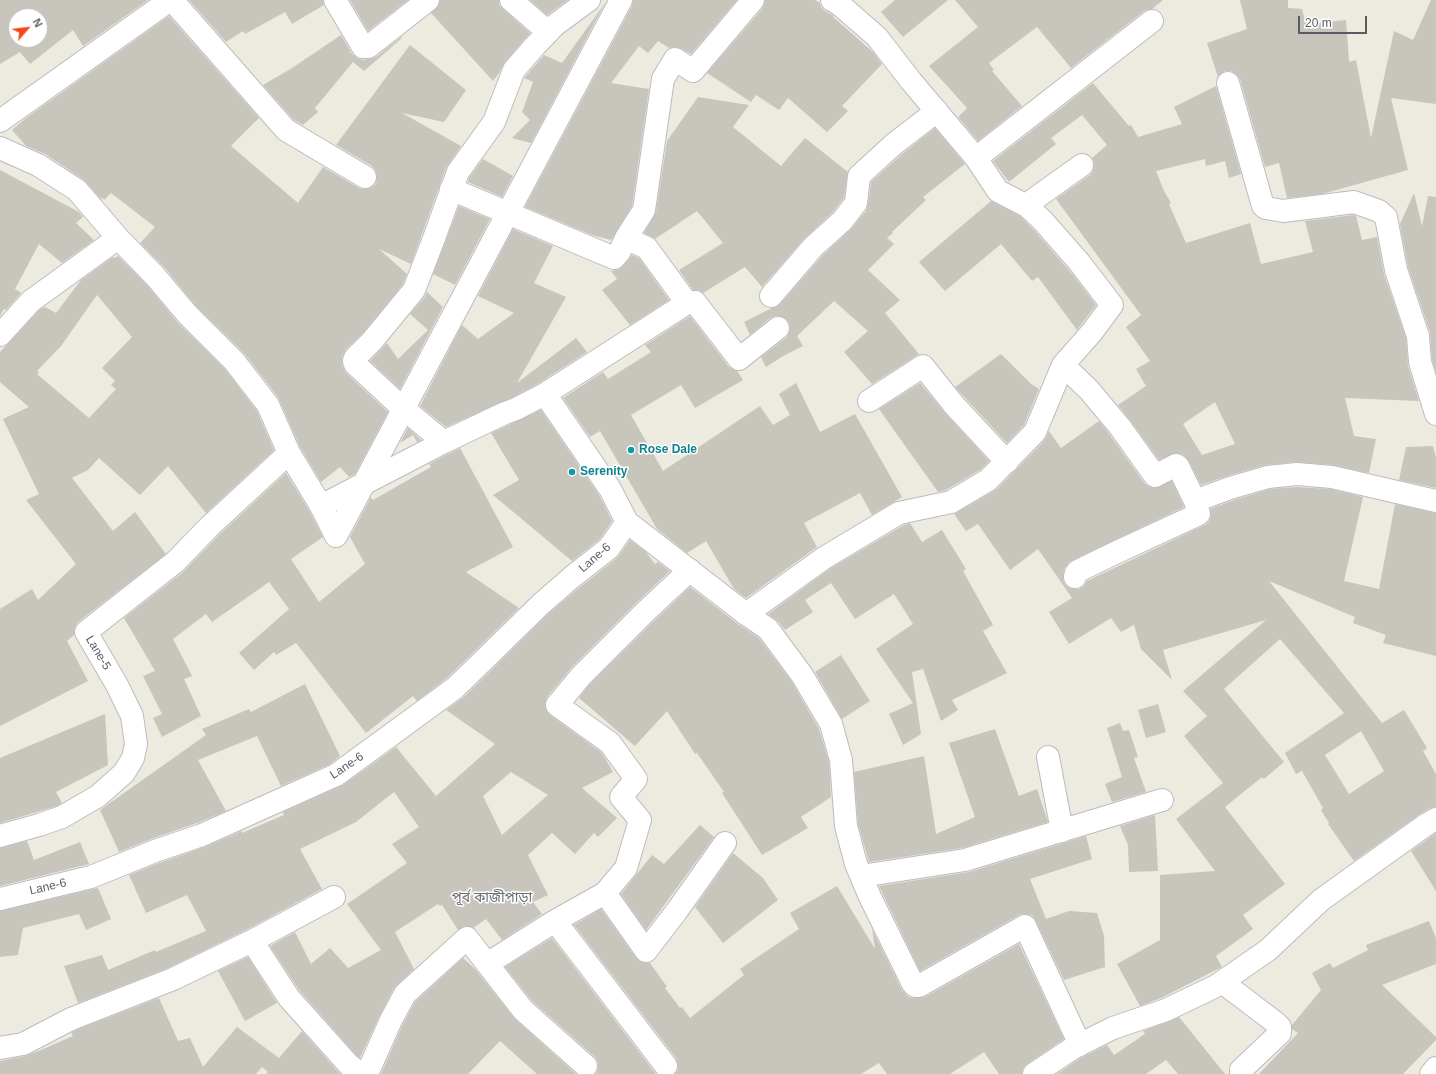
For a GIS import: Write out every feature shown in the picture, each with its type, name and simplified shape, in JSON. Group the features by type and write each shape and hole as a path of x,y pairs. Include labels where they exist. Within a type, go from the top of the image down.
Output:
{"street":[{"path":"335,0 363,47 368,47 428,0"},
{"path":"512,0 548,32"},
{"path":"444,442 398,404 355,364 354,361 414,290 458,172 494,122 514,70 555,25 589,0"},
{"path":"0,148 38,165 77,190 118,238 155,276 187,314 234,361 268,406 289,453 321,506 336,536 620,0"},
{"path":"451,189 614,258 620,251 626,238 644,210 663,80 675,59 693,71 753,0"},
{"path":"746,614 824,558 899,513 952,502 988,480 1035,432 1063,365 1092,332 1112,305 1079,262 1043,221 1027,206 998,191 976,158 911,81 877,37 839,1"},
{"path":"0,121 179,2 286,130 365,178"},
{"path":"976,158 1152,21"},
{"path":"1228,83 1263,206 1266,208 1283,211 1354,202 1379,211 1386,217 1396,270 1418,336 1420,362 1436,414"},
{"path":"771,296 813,247 842,221 856,202 859,176 894,144 937,111"},
{"path":"1027,206 1033,200 1082,165"},
{"path":"0,335 31,301 118,238"},
{"path":"626,238 647,248 687,303"},
{"path":"321,506 444,442 545,394 687,303 696,302 739,359 778,328"},
{"path":"1063,365 1089,390 1120,427 1155,476 1176,465 1178,466 1195,501 1199,514 1085,568 1076,573 1075,577"},
{"path":"869,401 923,366 954,405 1007,462"},
{"path":"545,394 610,489 627,522 746,614 768,629 802,675 831,724 841,760 846,826 856,864 913,984 919,986 1026,926 1080,1044"},
{"name":"Lane-5","path":"0,836 62,817 98,796 124,773 133,758 136,744 132,716 117,685 86,632 175,562 210,526 289,453"},
{"path":"1195,501 1230,488 1268,477 1297,474 1332,477 1436,501"},
{"name":"Lane-6","path":"0,899 91,877 155,851 202,835 336,775 455,688 541,604 609,548 627,522"},
{"path":"487,964 555,921 605,893 626,868 640,820 621,797 636,779 610,742 557,705 581,676 645,612 690,570"},
{"path":"1048,757 1062,831"},
{"path":"861,876 965,860 1162,800"},
{"path":"1034,1074 1080,1044 1113,1028 1166,1010 1216,986 1268,950 1320,900 1426,824 1436,819"},
{"path":"605,893 646,952 725,843"},
{"path":"0,1048 23,1044 71,1018 173,978 252,941 334,897"},
{"path":"555,921 666,1066"},
{"path":"367,1074 391,1020 405,994 467,938 523,1010 586,1066"},
{"path":"252,941 289,998 349,1065 361,1074"},
{"path":"1222,982 1276,1022 1280,1027 1280,1033 1241,1070 1242,1074"},
{"path":"1431,1074 1436,1068"}],"building":[{"path":"0,0 148,0 83,46 73,30 30,64 20,52 0,64"},
{"path":"189,0 323,0 324,5 292,24 285,12 245,34 243,31 226,42"},
{"path":"350,0 408,0 368,31"},
{"path":"440,0 499,0 499,4 503,9 530,33 505,62 493,81 431,13 439,5"},
{"path":"530,0 568,0 547,15"},
{"path":"633,0 737,0 691,54 676,47 669,48 658,41 648,53 639,46 611,83 649,89 632,206 611,240 592,235 525,207 632,6"},
{"path":"765,0 815,0 820,3 821,7 825,11 834,16 833,17 873,52 882,64 842,106 848,111 827,132 788,98 779,110 756,95 751,102 707,73 763,8"},
{"path":"895,0 948,0 903,37 881,12"},
{"path":"955,0 1163,0 1152,9 1144,11 1071,68 1037,27 989,63 994,70 992,71 1022,106 978,141 958,117 967,108 929,66 978,27"},
{"path":"1240,0 1288,0 1288,8 1302,9 1306,24 1346,20 1349,62 1356,60 1371,138 1394,31 1413,40 1431,0 1436,0 1436,104 1391,98 1408,170 1322,194 1287,198 1279,163 1265,167 1240,79 1231,71 1224,71 1218,77 1207,43 1247,29"},
{"path":"605,3 531,143 512,138 530,120 522,112 533,82 524,78 544,55 562,63"},
{"path":"169,16 259,118 231,146 298,203 323,167 359,188 371,188 376,184 376,171 372,166 336,145 410,45 466,90 444,122 402,113 461,146 446,168 411,264 379,249 407,274 403,284 363,333 346,349 342,357 342,365 346,373 388,412 355,474 349,477 340,467 321,482 300,447 278,397 243,352 196,306 165,268 140,243 155,227 111,193 104,200 103,198 101,199 84,180 45,154 26,146 12,130 26,118"},
{"path":"341,35 352,54 363,60 376,57 401,37 402,38 364,71 353,62 315,108 318,112 303,125 294,120 263,85 292,68"},
{"path":"1093,83 1129,126 1131,125 1138,137 1182,124 1174,107 1216,86 1241,174 1229,178 1225,161 1206,166 1205,159 1156,171 1164,191 1171,203 1169,204 1186,243 1250,223 1261,264 1313,252 1305,221 1353,215 1356,216 1362,240 1377,237 1384,274 1406,338 1408,366 1419,401 1345,398 1354,436 1376,439 1369,473 1333,465 1296,462 1265,465 1201,485 1189,461 1184,455 1176,453 1159,460 1118,405 1146,386 1136,369 1150,361 1126,327 1141,315 1056,199 1090,175 1093,171 1094,164 1092,158 1107,145 1082,115 1051,138 1056,144 1009,182 993,161","holes":["1215,402 1235,444 1202,455 1183,424"]},
{"path":"698,97 749,105 733,127 781,166 805,138 848,172 844,198 833,212 804,239 762,287 745,267 703,293 699,290 693,290 679,270 723,243 697,211 655,239 644,233 656,212 667,141"},
{"path":"935,128 965,164 923,197 926,200 887,238 894,244 868,270 900,300 885,313 919,354 872,384 844,352 868,331 834,301 797,336 803,346 766,367 761,357 786,338 790,327 788,321 783,317 776,316 770,318 750,335 744,322 780,304 822,256 850,230 866,211 871,182 902,154"},
{"path":"483,159 513,176 502,197 468,182 469,178"},
{"path":"0,170 79,212 83,217 76,223 94,240 62,263 39,244 15,289 21,293 6,310 4,309 0,316"},
{"path":"1414,193 1422,226 1428,196 1436,197 1436,372 1432,360 1430,332 1408,267 1400,224"},
{"path":"991,201 1020,216 1074,276 1096,305 1077,330 1038,277 1032,281 1001,244 945,291 919,262"},
{"path":"459,206 490,219 455,285 433,274"},
{"path":"513,229 553,246 534,283 566,297 517,383 576,338 587,352 539,383 511,398 446,427 420,406 462,325 478,339 514,313 478,296"},
{"path":"632,255 639,258 669,300 630,325 602,290 617,279 611,271 617,270 623,266"},
{"path":"118,256 146,284 178,323 225,369 257,411 274,450 206,513 168,466 140,495 99,458 88,470 72,478 113,531 135,512 166,554 78,622 75,627 74,635 67,641 88,681 0,726 0,609 32,589 38,600 76,564 26,500 39,494 3,419 29,407 0,382 0,352 39,310 45,307 56,313 81,280 113,257","holes":["97,295 132,337 102,368 115,381 111,385 116,389 89,418 37,374 39,373 37,371 61,346"]},
{"path":"427,292 443,307 400,389 370,361 387,343 398,359 428,330 410,314 424,298"},
{"path":"690,316 729,367 737,371 743,380 695,408 681,385 631,415 663,471 760,406 773,425 790,415 779,394 796,383 820,432 855,414 902,497 872,515 860,493 804,523 817,547 746,598 734,589 706,541 687,553 657,529 600,431 590,437 563,398 603,372 608,379 651,352 645,345"},
{"path":"1001,354 1030,383 1039,389 1024,425 1007,443 955,387"},
{"path":"920,383 989,461 980,470 946,490 938,492 879,409"},
{"path":"541,410 599,495 612,521 600,539 572,561 493,495 519,480 491,433"},
{"path":"1099,421 1145,484 1155,488 1172,481 1184,507 1069,562 1064,570 1063,580 1066,586 1072,589 1079,589 1084,586 1087,581 1205,525 1209,522 1211,516 1210,509 1270,489 1297,487 1330,489 1363,497 1344,581 1379,589 1395,504 1436,513 1436,656 1383,643 1386,635 1353,623 1355,617 1269,581 1382,723 1404,710 1427,748 1423,751 1436,774 1436,807 1430,808 1420,814 1354,861 1328,824 1329,823 1321,810 1323,808 1302,771 1296,774 1285,753 1344,713 1280,639 1224,689 1284,762 1264,779 1262,777 1225,807 1285,884 1243,915 1253,929 1216,956 1222,967 1161,998 1140,1006 1117,964 1160,940 1160,875 1215,871 1176,819 1223,783 1184,736 1207,716 1183,691 1266,620 1163,650 1172,680 1141,649 1134,625 1121,632 1111,618 1069,644 1049,612 1072,598 1038,549 1010,570 978,524 966,531 954,514 997,489 1044,441 1049,431 1061,448","holes":["1361,731 1384,771 1349,794 1325,755"]},
{"path":"408,428 421,440 417,442 413,435 400,443"},
{"path":"1433,446 1436,458 1436,488 1399,480 1406,447"},
{"path":"460,448 513,547 466,572 519,608 447,678 417,701 413,696 366,733 296,643 276,655 274,652 254,670 239,653 289,609 269,582 212,622 206,614 173,639 192,676 184,679 201,716 162,737 153,718 162,714 143,676 155,671 124,618 183,572 219,535 286,473 310,512 323,537 291,559 319,602 365,564 350,537 371,497 373,500 431,467 429,464"},
{"path":"910,523 922,542 942,530 966,569 963,571 993,625 983,631 1007,673 952,700 958,710 941,721 923,669 912,672 921,734 903,745 889,714 913,703 876,649 913,624 894,594 855,619 831,583 805,600 813,612 785,630 778,621 768,614 831,568 904,525"},
{"path":"630,540 646,552 655,564 658,562 670,571 572,667 547,697 545,704 546,710 550,715 601,752 605,758 613,772 582,788 617,818 598,837 594,833 575,854 552,833 528,855 548,895 533,902 542,914 502,940 486,919 473,928 465,926 458,930 442,905 440,906 438,904 395,932 414,969 394,988 360,1058 357,1056 299,990 270,946 295,932 311,964 330,948 348,968 381,950 347,904 407,863 392,844 419,827 394,792 356,822 300,849 322,889 246,930 168,968 78,1003 64,966 102,955 108,970 155,950 156,952 206,931 187,895 146,913 129,875 207,846 242,831 242,833 284,815 283,812 343,785 396,747 436,796 495,744 446,710 464,697 549,613 617,558","holes":["511,772 548,795 502,835 483,796"]},
{"path":"690,587 738,624 759,638 792,682 819,729 829,762 831,797 801,817 808,828 762,855 722,793 724,792 697,753 695,754 667,711 635,746 579,698 590,684"},
{"path":"841,655 870,701 842,719 815,672"},
{"path":"305,684 340,756 330,764 281,786 257,736 198,760 226,811 119,852 100,810 206,735 202,729 249,709 251,712"},
{"path":"1158,704 1166,732 1146,738 1138,710"},
{"path":"105,714 108,765 56,792 62,803 57,806 0,823 0,758"},
{"path":"1120,723 1123,731 1129,730 1138,757 1134,758 1146,792 1112,802 1105,784 1122,777 1107,728"},
{"path":"995,729 1019,796 1037,789 1048,822 962,848 869,862 858,824 854,772 924,756 936,834 975,817 949,743"},
{"path":"1155,815 1158,871 1129,872 1128,845 1120,826"},
{"path":"700,825 714,837 646,930 621,894 652,855 664,864"},
{"path":"1436,833 1436,891 1411,851"},
{"path":"1086,836 1092,859 1030,879 1046,919 1069,911 1097,913 1104,936 1105,967 1064,980 1036,921 1032,915 1025,914 1019,915 920,971 879,886 969,872"},
{"path":"27,841 34,860 80,842 89,864 0,886 0,848"},
{"path":"733,853 763,878 778,900 723,943 695,907"},
{"path":"837,886 875,949 872,929 902,990 909,997 925,997 1019,944 1064,1039 1027,1064 1023,1068 1022,1074 999,1074 984,1052 950,1074 887,1074 879,1063 861,1074 675,1074 678,1070 676,1058 574,925 601,909 636,958 640,962 650,963 667,986 665,988 680,1008 682,1007 690,1018 744,975 740,969 799,929 790,913"},
{"path":"98,888 111,919 86,930 79,914 23,928 18,955 0,957 0,911"},
{"path":"1429,921 1436,938 1436,964 1382,985 1436,1037 1436,1040 1403,1074 1259,1074 1298,1033 1292,1029 1292,1025 1321,990 1312,973 1330,963 1333,968 1368,950 1366,945"},
{"path":"552,938 656,1074 596,1074 598,1062 595,1057 532,1001 505,967"},
{"path":"248,957 277,1003 245,1021 218,971"},
{"path":"463,958 475,969 515,1019 576,1074 537,1074 500,1041 468,1074 381,1074 402,1026 415,1002"},
{"path":"159,998 178,1041 190,1038 203,1067 237,1027 279,1058 302,1031 340,1074 266,1074 268,1072 262,1067 256,1074 0,1074 0,1061 25,1056 41,1050 73,1036 71,1033 76,1030"},
{"path":"1179,1017 1225,1074 1178,1074 1166,1060 1146,1074 1057,1074 1079,1059 1107,1045 1114,1055 1145,1034 1143,1031"}],"place":[{"name":"Rose Dale","path":"631,450"},
{"name":"Serenity","path":"572,472"}],"district":[{"name":"পূর্ব কাজীপাড়া","path":"492,898"}]}
